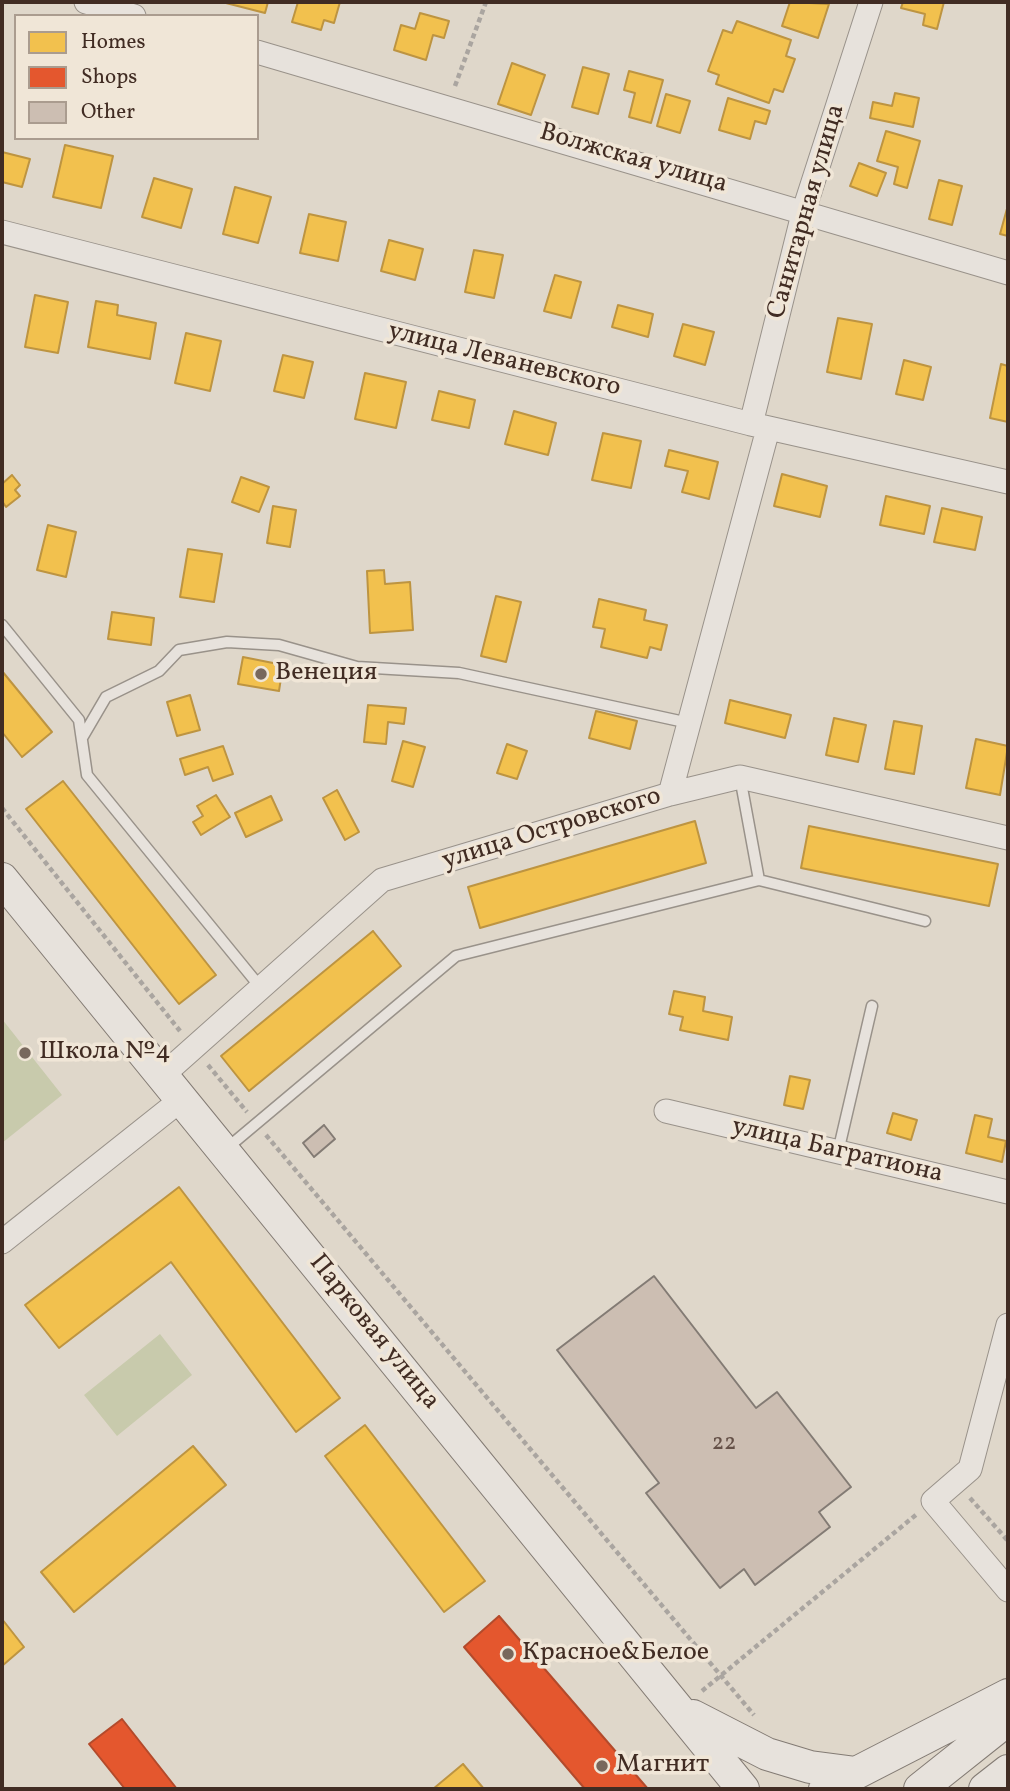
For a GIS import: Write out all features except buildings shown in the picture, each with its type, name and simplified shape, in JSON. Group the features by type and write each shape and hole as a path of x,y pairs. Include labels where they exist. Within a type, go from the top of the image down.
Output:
{"main road":[{"name":"Парковая улица","path":"2,879 743,1789"},
{"path":"825,1789 1008,1695"},
{"path":"680,1709 767,1755 810,1767 856,1773"},
{"path":"919,1789 1008,1719"},
{"path":"985,1789 1008,1771"}],"street":[{"path":"86,2 127,14"},
{"name":"Санитарная улица","path":"670,794 759,427 804,210 872,2"},
{"name":"Волжская улица","path":"259,52 804,210 1008,273"},
{"name":"улица Леваневского","path":"2,232 759,427 1008,482"},
{"name":"улица Островского","path":"2,1242 172,1087 194,1048 382,880 670,794 740,777 1008,838"},
{"name":"улица Багратиона","path":"666,1111 1008,1192"},
{"path":"1008,1325 970,1469 933,1500 1008,1590"}],"lane":[{"path":"2,625 79,720 87,775 261,988"},
{"path":"82,738 106,697 159,671 178,650 226,642 279,645 358,667 459,673 689,723"},
{"path":"740,777 759,880"},
{"path":"224,1151 456,956 759,880 925,921"},
{"path":"838,1152 872,1006"}],"path":[{"path":"448,107 486,2"},
{"path":"2,808 256,1124 754,1716"},
{"path":"956,1481 1008,1541"},
{"path":"680,1709 933,1500"}],"green space":[{"path":"2,1019 62,1095 2,1143"},
{"path":"160,1334 192,1375 117,1436 84,1395"}],"place":[{"name":"Венеция","path":"261,674"},
{"name":"Школа №4","path":"25,1053"},
{"name":"Красное&Белое","path":"508,1654"},
{"name":"Магнит","path":"602,1766"}]}
